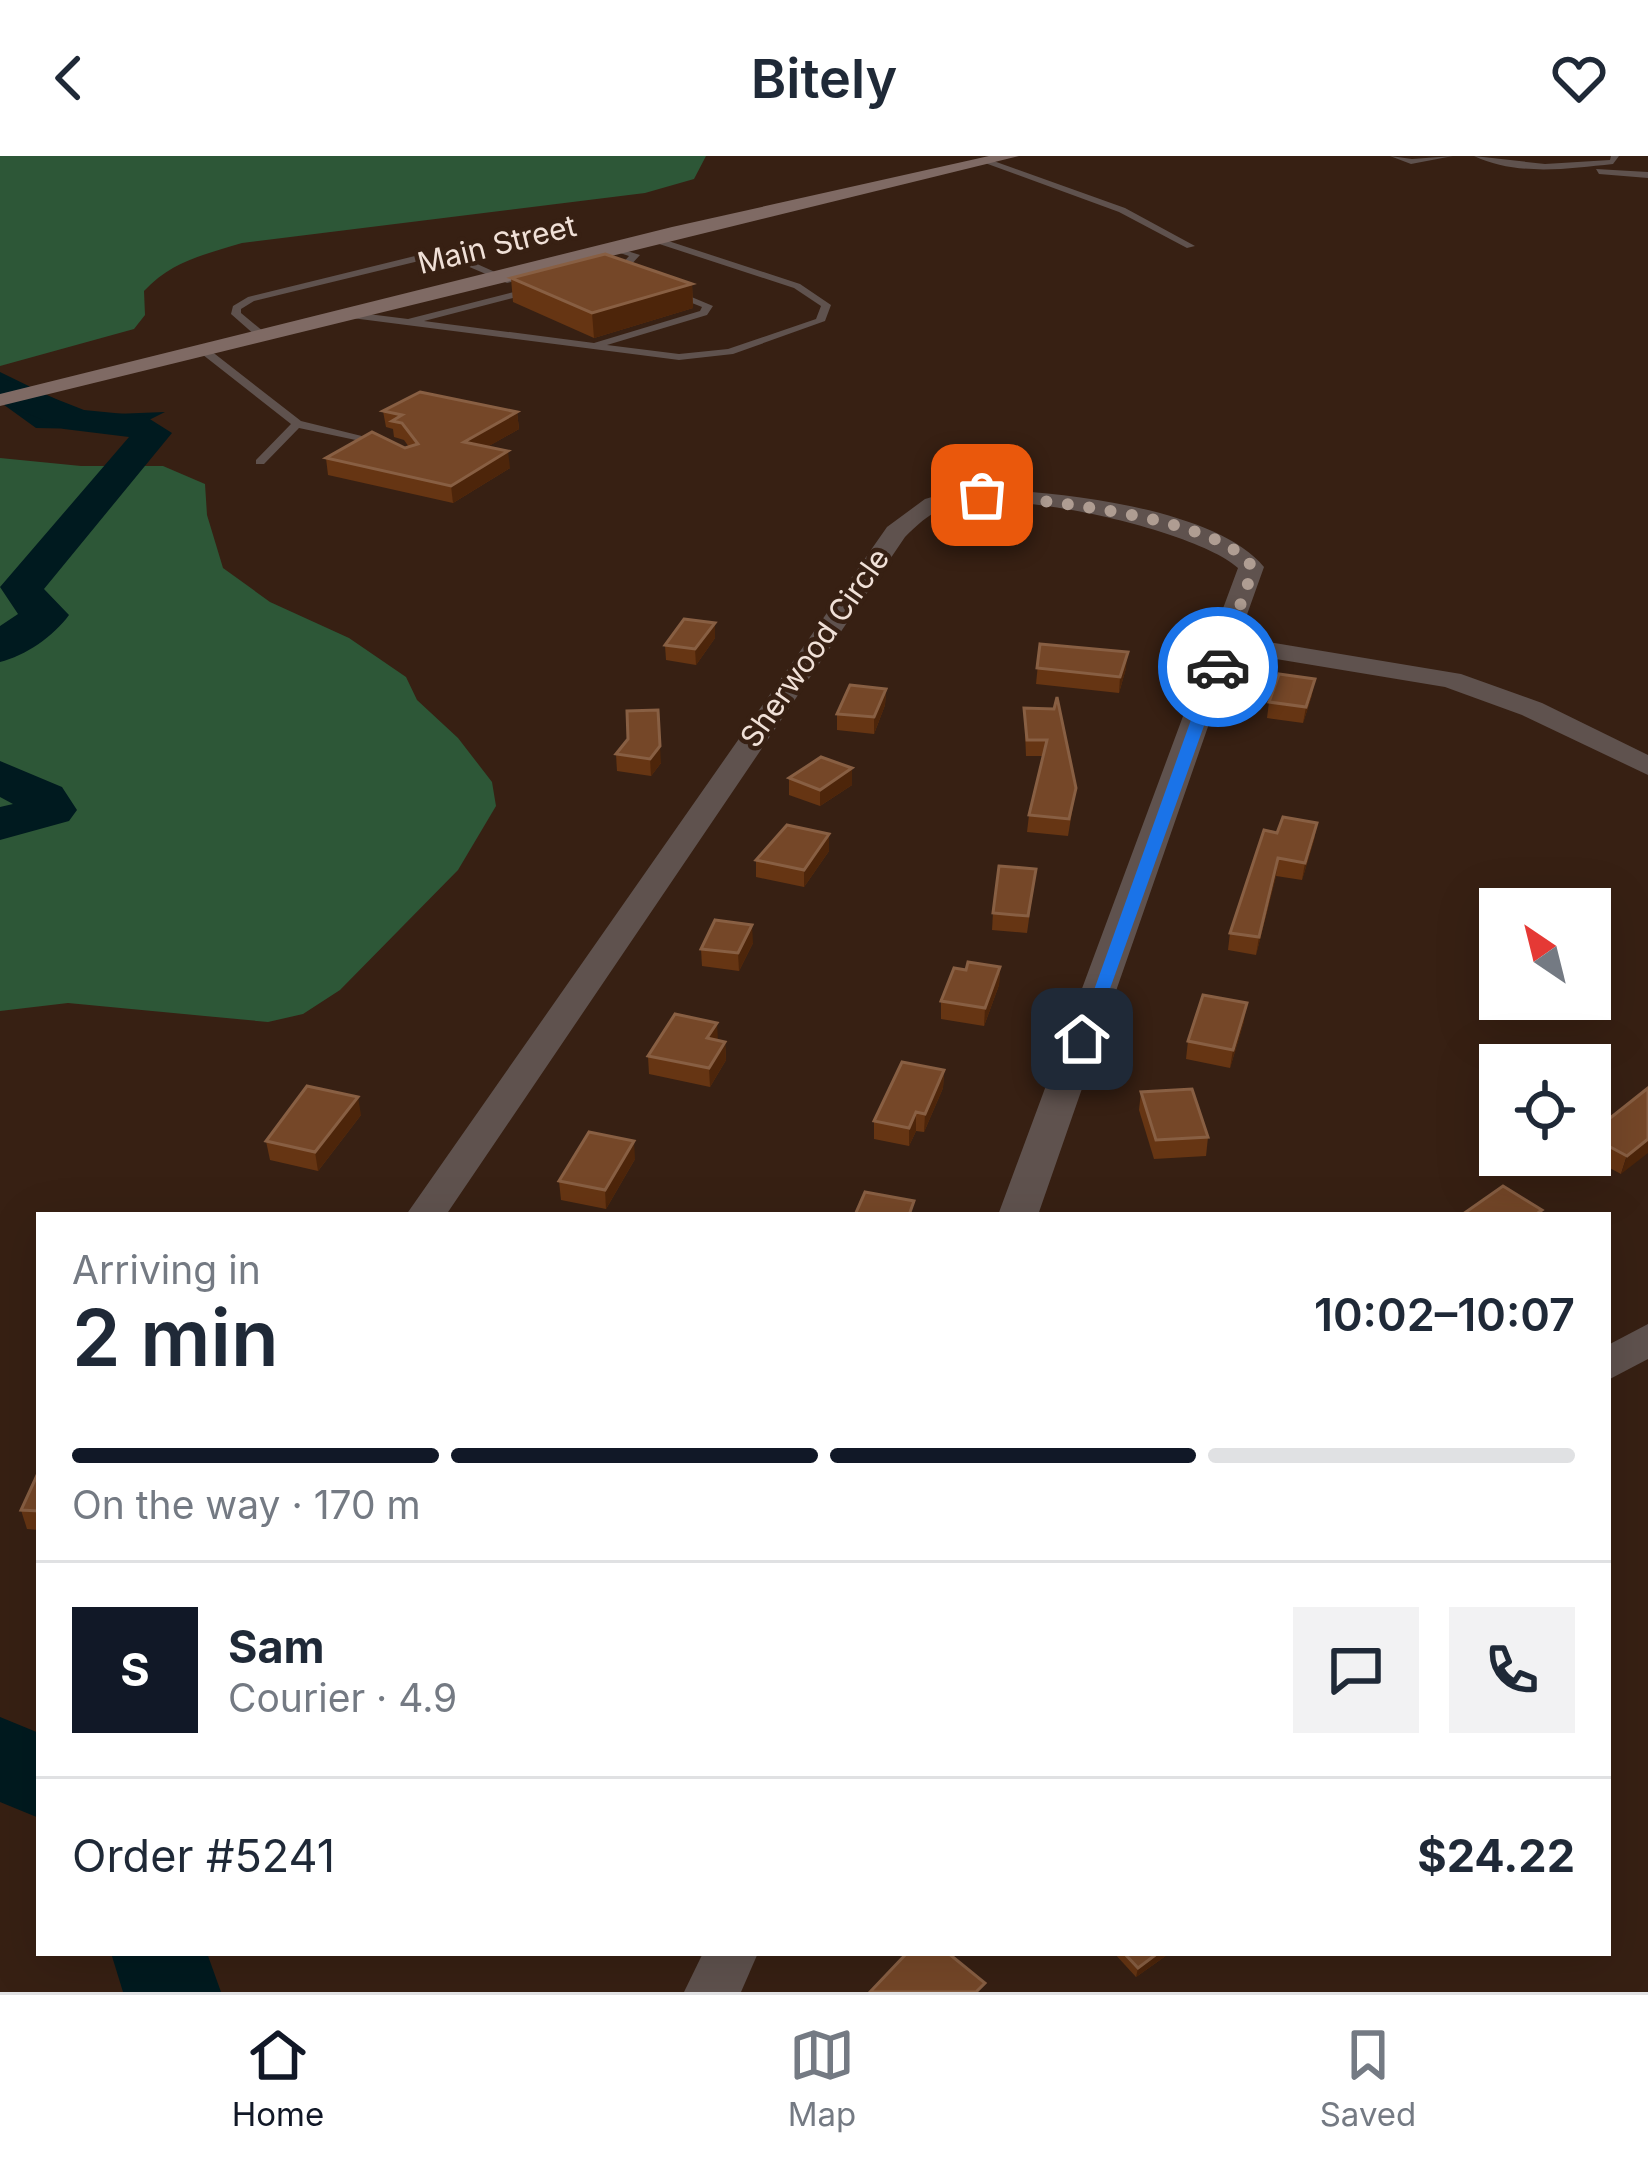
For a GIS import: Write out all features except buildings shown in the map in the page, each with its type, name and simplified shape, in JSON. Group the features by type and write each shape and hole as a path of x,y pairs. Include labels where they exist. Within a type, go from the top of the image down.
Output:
{"main road":[{"name":"Main Street","path":"0,400 611,247 1011,156"}],"street":[{"name":"Sherwood Circle","path":"428,1212 888,542 919,512 956,496 1007,497 1133,518 1226,542 1252,567 1227,643"},
{"path":"1019,1212 1227,643 1451,680 1532,709 1648,766"},
{"path":"1611,1363 1648,1339"},
{"path":"712,1992 729,1956"}],"lane":[{"path":"1394,156 1411,162 1449,156"},
{"path":"1478,156 1506,167 1613,163 1615,156"},
{"path":"988,160 1122,210 1190,246"},
{"path":"1562,167 1648,175"},
{"path":"344,314 398,325 679,357 729,352 820,320 826,304 796,286 650,238"},
{"path":"594,274 635,255 611,247"},
{"path":"260,334 236,314 236,308 251,299 419,258 454,257 531,290"},
{"path":"615,268 633,276"},
{"path":"588,346 704,314 708,307 652,284"},
{"path":"398,325 552,285"},
{"path":"202,349 297,424 397,445"},
{"path":"260,462 297,424"}],"green space":[{"path":"0,156 706,156 694,179 645,193 242,243 189,260 155,281 144,291 145,315 134,329 0,366"},
{"path":"0,458 81,466 163,466 205,484 207,515 223,568 270,602 349,638 406,677 417,700 458,738 492,782 496,806 458,870 340,990 303,1014 268,1022 68,1003 0,1011"}],"water":[{"path":"0,372 88,415 165,412 129,430 36,428 0,402"}],"waterway":[{"path":"0,388 78,421 131,424 152,433 20,591 46,615 0,648"},
{"path":"0,777 43,798 50,810 0,824"},
{"path":"0,1755 36,1777"},
{"path":"160,1956 172,1992"}],"way so far":[{"path":"982,495 1058,504 1185,529 1226,542 1245,555 1252,567 1250,578 1218,667"}],"route":[{"path":"1082,1039 1218,667"}]}
